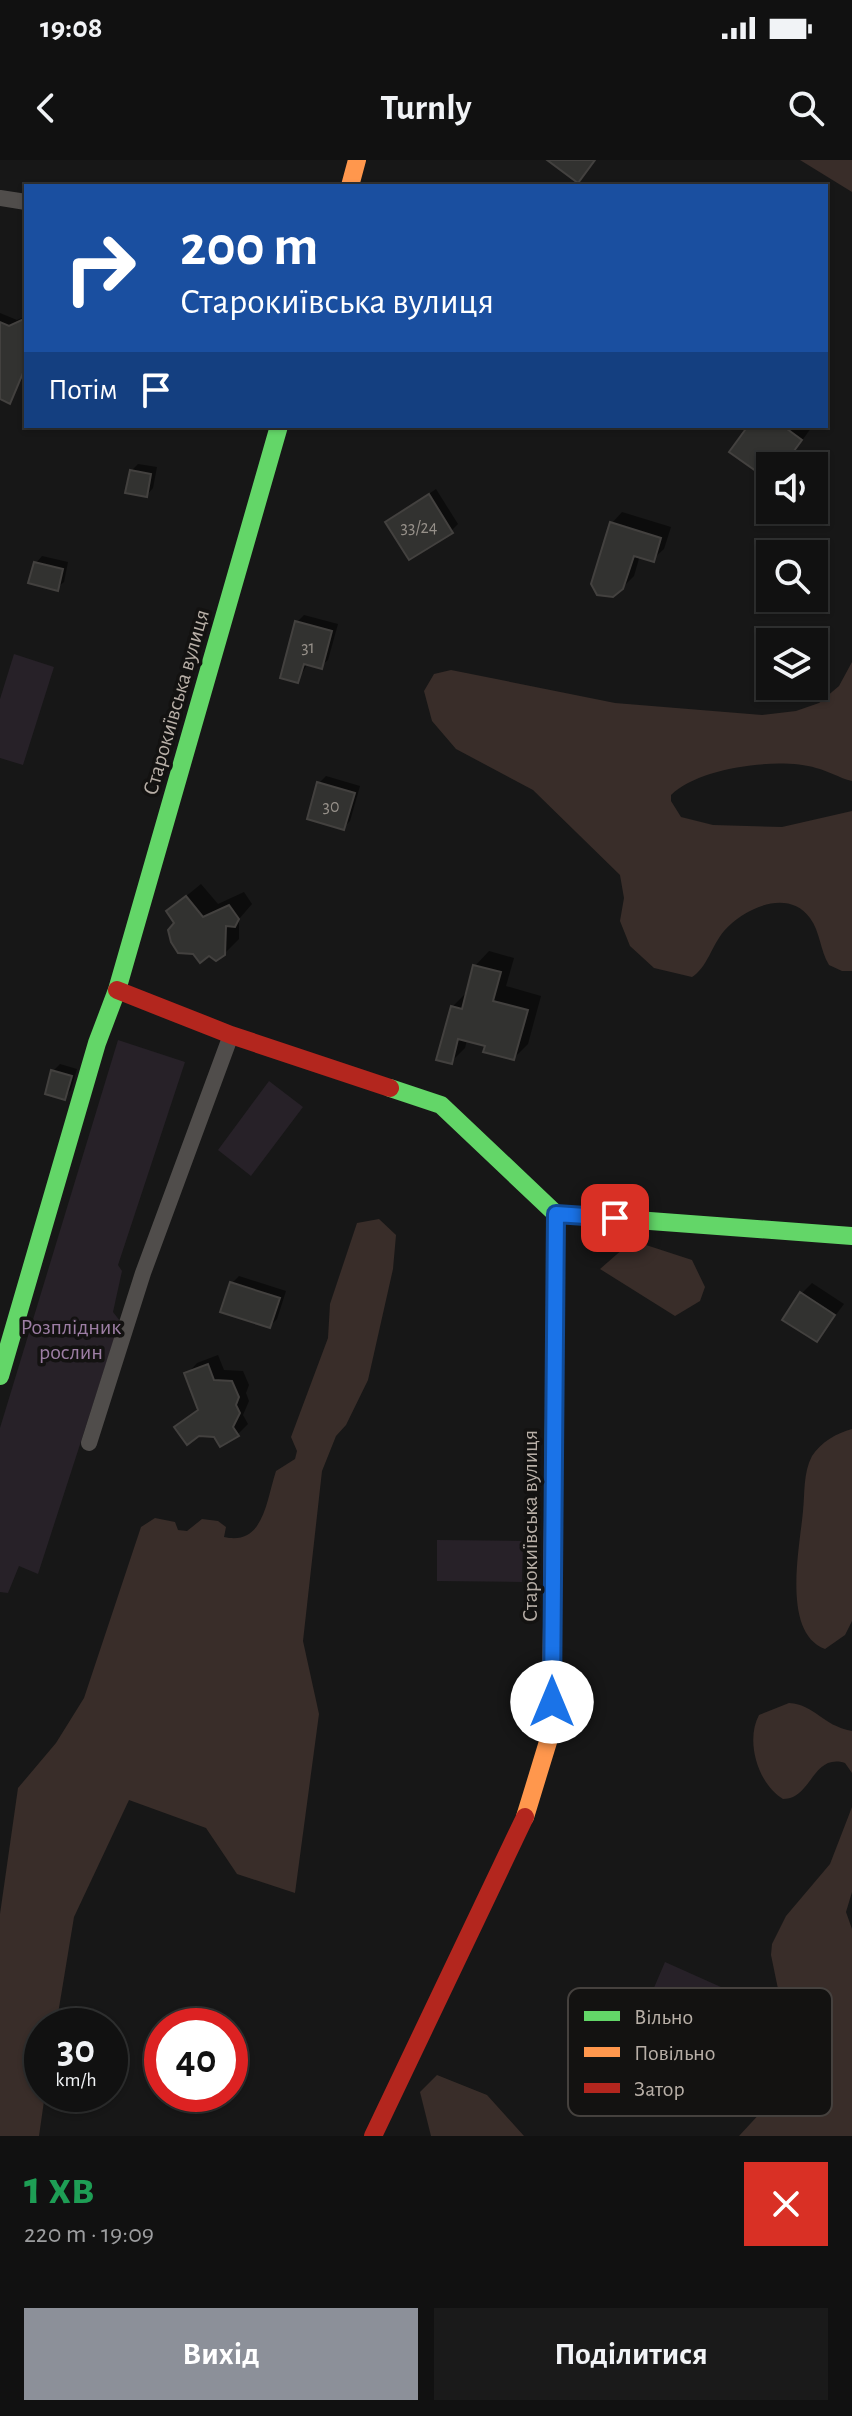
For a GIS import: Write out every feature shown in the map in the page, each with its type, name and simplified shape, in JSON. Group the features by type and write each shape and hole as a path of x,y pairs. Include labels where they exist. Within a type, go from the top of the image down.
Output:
{"street":[{"path":"351,184 357,160"},
{"path":"0,198 24,202"},
{"name":"Старокиївська вулиця","path":"0,1376 97,1043 117,990 278,428"},
{"path":"117,990 231,1035 441,1105 556,1214 852,1236"},
{"path":"89,1443 143,1273 231,1035"},
{"name":"Старокиївська вулиця","path":"373,2136 519,1835 551,1732 556,1214"}],"green space":[{"path":"14,654 54,667 23,765 0,758 0,699"},
{"name":"Розплідник рослин","path":"118,1040 185,1062 118,1265 122,1271 113,1312 120,1321 38,1574 19,1566 8,1593 0,1592 0,1428"},
{"path":"269,1081 303,1107 251,1176 218,1150"},
{"path":"437,1540 523,1541 522,1582 437,1581"},
{"path":"665,1962 723,1988 654,1988"}],"shaded area":[{"path":"800,160 852,160 852,192"},
{"path":"852,662 852,781 800,765 761,764 700,777 671,795 671,801 681,817 713,825 782,827 852,811 852,971 842,971 829,965 816,929 801,909 778,903 754,909 733,923 724,931 702,968 692,977 654,968 630,946 620,921 624,898 620,875 533,790 456,749 432,721 424,691 434,674 451,670 615,703 762,715 796,711 828,700 828,695 839,686"},
{"path":"379,1219 396,1235 393,1269 368,1380 346,1425 336,1436 322,1471 303,1641 319,1714 295,1893 237,1874 206,1828 129,1800 74,1917 59,2008 24,2008 24,2112 42,2112 39,2136 0,2136 0,1914 18,1788 56,1743 84,1698 141,1527 155,1518 175,1522 178,1530 187,1531 202,1519 218,1521 226,1527 224,1537 237,1538 248,1535 261,1519 276,1471 295,1459 297,1451 291,1437 328,1338 330,1304 357,1223"},
{"path":"646,1245 692,1260 705,1287 700,1301 675,1316 600,1269 624,1248"},
{"path":"852,1429 852,1621 845,1635 825,1649 811,1640 798,1608 797,1566 806,1476 812,1456 820,1446"},
{"path":"789,1703 806,1707 833,1724 852,1731 852,1773 845,1763 825,1764 800,1792 783,1799 761,1773 753,1737 759,1715"},
{"path":"852,1807 852,1892 846,1912 852,1929 852,2136 739,2136 757,2116 832,2116 832,1988 778,1988 771,1955 772,1944 786,1916 830,1864"},
{"path":"437,2075 487,2095 524,2136 431,2136 420,2092"}],"building":[{"path":"547,160 595,160 578,183"},
{"path":"24,319 24,371 10,404 0,399 0,322 9,326"},
{"path":"747,428 786,428 802,440 793,452 756,452 756,471 729,452"},
{"path":"130,470 151,474 147,497 125,493"},
{"path":"429,494 453,533 409,560 385,522"},
{"path":"610,522 661,538 654,562 634,556 623,589 613,597 597,595 591,584"},
{"path":"34,562 63,569 58,591 28,583"},
{"path":"295,621 332,631 322,669 304,664 298,683 280,678"},
{"path":"317,782 355,793 344,830 307,819"},
{"path":"186,896 203,917 229,905 239,919 235,927 226,926 225,955 216,961 209,956 200,963 193,954 178,953 171,942 168,930 174,923 166,911"},
{"path":"473,965 501,972 493,1001 528,1010 514,1060 483,1052 485,1046 458,1039 452,1064 436,1060 451,1006 462,1009"},
{"path":"51,1070 72,1076 65,1100 45,1094"},
{"path":"230,1282 280,1298 270,1328 220,1312"},
{"path":"800,1292 835,1315 817,1342 782,1320"},
{"path":"208,1364 214,1380 232,1381 239,1397 236,1405 240,1413 233,1427 239,1436 220,1447 214,1437 199,1436 187,1445 174,1427 198,1410 184,1373"}],"traffic: fast":[{"path":"0,1376 97,1043 117,990 278,428"},
{"path":"390,1088 441,1105 556,1214 852,1236"},
{"path":"553,1520 556,1214"}],"traffic: slow":[{"path":"351,184 357,160"},
{"path":"525,1817 551,1732 553,1520"}],"traffic: jam":[{"path":"117,990 231,1035 390,1088"},
{"path":"373,2136 525,1817"}],"route":[{"path":"552,1702 556,1214 615,1218"}]}
